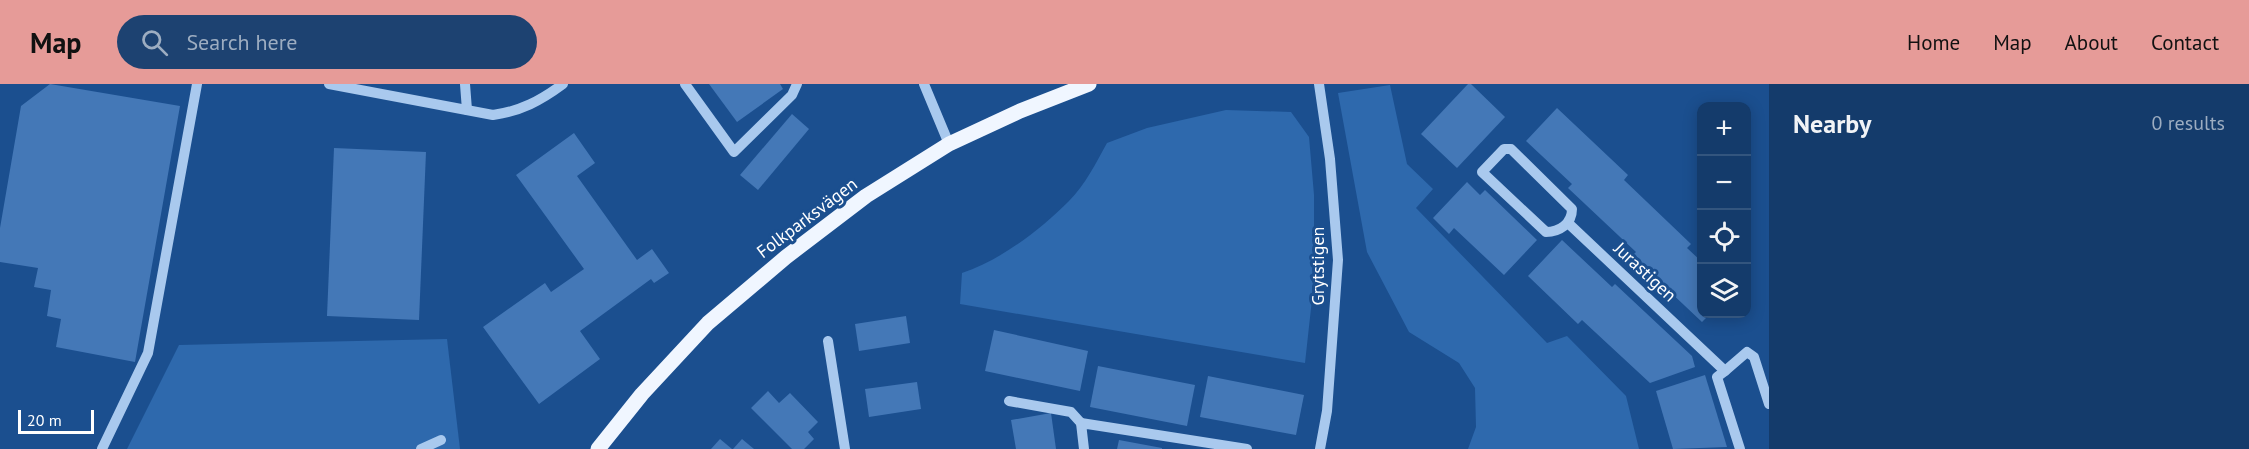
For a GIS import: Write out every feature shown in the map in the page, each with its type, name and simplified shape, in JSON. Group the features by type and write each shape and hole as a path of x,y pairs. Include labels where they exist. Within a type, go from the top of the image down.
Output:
{"main road":[{"name":"Folkparksvägen","path":"598,449 642,394 708,323 786,257 857,203 949,144 1020,111 1089,84"}],"street":[{"path":"102,449 148,352 197,84"},
{"path":"329,84 493,115 514,112 538,103 563,84"},
{"path":"465,84 467,110"},
{"path":"686,84 734,152 792,94 797,84"},
{"path":"924,84 949,144"},
{"name":"Grytstigen","path":"1319,84 1330,159 1338,260 1327,411 1320,449"},
{"path":"1504,149 1511,149 1572,209 1568,223 1556,232 1546,232 1482,172 1504,149"},
{"name":"Jurastigen","path":"1568,223 1725,371"},
{"path":"828,341 845,449"},
{"path":"1740,449 1718,377 1747,352 1754,357 1769,404"},
{"path":"1009,401 1071,412 1081,423 1084,449"},
{"path":"1081,423 1198,446 1247,449"},
{"path":"421,449 441,440"}],"shaded area":[{"path":"1390,85 1407,164 1433,189 1416,208 1547,343 1567,336 1626,396 1639,449 1468,449 1476,427 1475,388 1459,363 1409,332 1367,252 1338,93"},
{"path":"1226,110 1291,112 1309,137 1314,195 1314,281 1305,363 960,304 962,273 1005,252 1058,212 1090,174 1107,143 1147,128"},
{"path":"447,339 460,449 127,449 179,345"}],"building":[{"path":"50,84 180,106 135,362 56,347 61,319 47,316 51,290 34,287 38,268 0,262 0,228 21,106"},
{"path":"709,84 780,84 783,89 737,122"},
{"path":"1468,84 1471,84 1505,117 1457,168 1421,134"},
{"path":"1557,108 1628,175 1624,180 1691,244 1687,248 1697,257 1697,317 1632,256 1636,252 1568,188 1572,184 1526,141"},
{"path":"792,114 809,129 758,190 740,175"},
{"path":"574,133 595,163 577,176 637,260 652,249 669,273 654,283 651,279 580,331 600,359 539,404 483,327 545,283 551,292 584,269 516,175"},
{"path":"334,148 426,152 419,320 327,316"},
{"path":"1467,182 1480,195 1485,190 1537,240 1504,275 1454,228 1449,234 1433,218"},
{"path":"1562,240 1612,287 1615,284 1692,356 1695,367 1650,383 1582,320 1578,324 1528,276"},
{"path":"906,316 910,343 859,351 855,324"},
{"path":"994,330 1088,351 1080,391 985,371"},
{"path":"1098,366 1195,385 1187,426 1090,407"},
{"path":"1705,375 1727,447 1673,449 1656,391"},
{"path":"1208,376 1304,395 1296,435 1200,417"},
{"path":"917,382 921,409 869,417 865,389"},
{"path":"768,391 779,403 790,393 818,422 808,432 814,439 804,449 792,449 751,408"},
{"path":"1051,413 1056,449 1016,449 1011,420"},
{"path":"720,439 732,449 711,449"},
{"path":"742,439 754,449 733,449"},
{"path":"1119,440 1162,448 1162,449 1117,449"}]}
